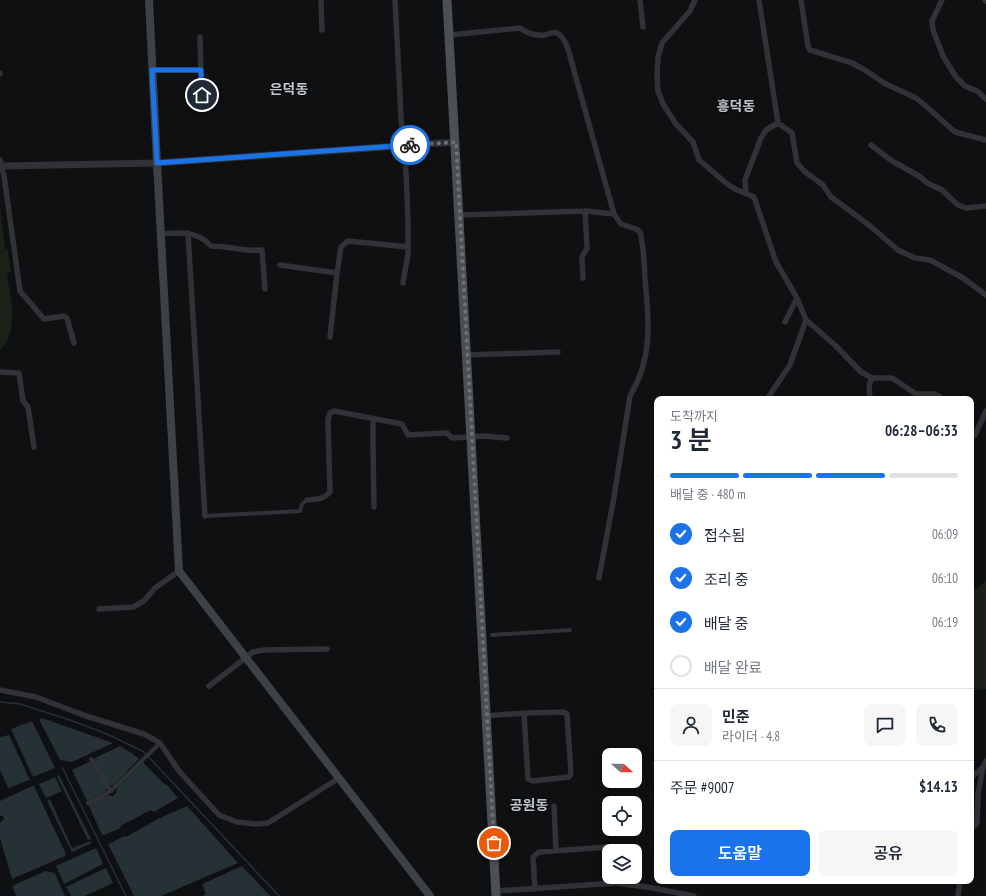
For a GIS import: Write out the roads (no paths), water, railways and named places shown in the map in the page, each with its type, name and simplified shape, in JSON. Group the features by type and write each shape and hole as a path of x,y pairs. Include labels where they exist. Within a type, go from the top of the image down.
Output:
{"main road":[{"path":"149,0 179,570 430,896"},
{"path":"447,0 456,142 496,894"}],"street":[{"path":"321,0 322,30"},
{"path":"395,0 408,222 408,248 403,283"},
{"path":"640,0 643,27"},
{"path":"695,0 690,11 662,43 658,57 656,74 658,91 663,104 676,124 693,142 699,160 726,184 754,197 776,262 797,298 806,320 836,346 862,372 872,378 892,378 916,394 934,394 939,396"},
{"path":"759,0 778,123 792,133 797,164 823,185 831,197 869,225 898,250 915,258 930,260 963,278 986,296"},
{"path":"801,0 808,46 810,50 838,58 868,72 884,83 916,98 955,132 986,140"},
{"path":"942,0 932,21 932,30 943,56 956,77 964,86 977,91 986,99"},
{"path":"449,35 520,28 528,34 544,35 555,32 564,39 614,214 621,224 636,229 640,232 649,320 644,369 630,396 599,578"},
{"path":"200,37 202,107"},
{"path":"152,70 201,70"},
{"path":"746,193 745,180 755,151 766,130 778,123"},
{"path":"978,138 986,136"},
{"path":"74,343 67,318 64,316 44,319 20,291 1,163 157,163 456,142"},
{"path":"871,145 892,161 919,176 927,183 942,190 958,205 966,208 986,206"},
{"path":"459,215 585,211 614,214"},
{"path":"583,278 582,257 587,248 585,211"},
{"path":"188,233 205,516 300,511 302,504 307,500 321,499 326,496 330,492 328,420 330,413 334,411 402,424 408,435 447,433 452,438 483,436 507,438"},
{"path":"161,234 188,233 207,241 211,246 226,246 237,250 249,251 262,250 265,289"},
{"path":"330,337 341,247 348,241 408,248"},
{"path":"280,265 337,273"},
{"path":"785,322 797,298"},
{"path":"769,396 790,365 806,320"},
{"path":"467,355 558,352"},
{"path":"0,372 19,373 23,401 28,406 34,447"},
{"path":"870,396 869,385 872,378"},
{"path":"974,436 986,411"},
{"path":"373,419 374,507"},
{"path":"99,609 133,607 144,601 155,588 179,570"},
{"path":"492,635 570,630"},
{"path":"209,686 254,652 264,650 327,649"},
{"path":"0,690 36,697 86,716 144,734 160,743 179,771 219,814 237,822 257,824 268,823 339,778"},
{"path":"487,716 524,714 564,712 568,714 571,774 569,777 533,781 528,779 524,714"},
{"path":"88,803 111,791 160,743"},
{"path":"91,759 111,791"},
{"path":"974,825 976,823 978,794 983,767 986,761"},
{"path":"974,775 983,767"},
{"path":"554,806 556,850"},
{"path":"534,889 533,857 539,852 602,847"},
{"path":"496,894 534,889 616,883 653,888 679,895 694,896"},
{"path":"958,896 960,884"}],"waterway":[{"path":"0,702 20,704 70,720 107,734 144,752 279,896"},
{"path":"62,767 126,896"}],"district":[{"name":"은덕동","path":"289,89"},
{"name":"흥덕동","path":"736,106"},
{"name":"공원동","path":"529,805"}]}
